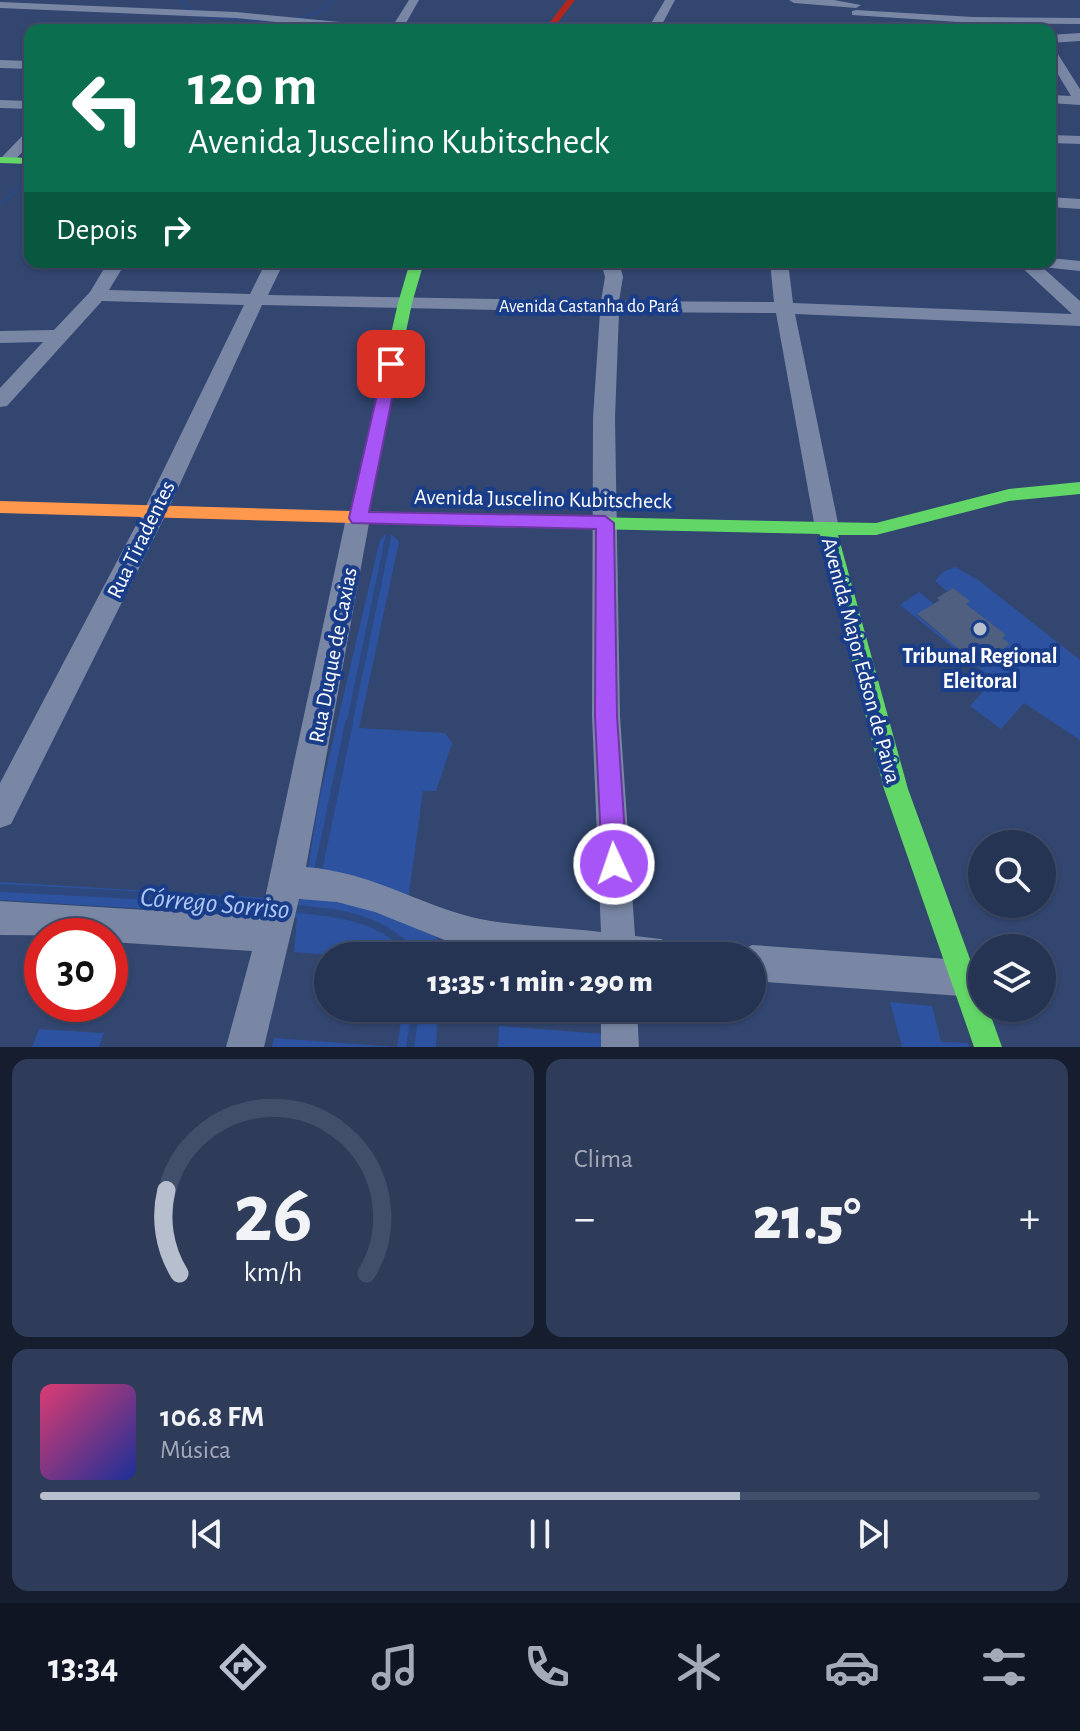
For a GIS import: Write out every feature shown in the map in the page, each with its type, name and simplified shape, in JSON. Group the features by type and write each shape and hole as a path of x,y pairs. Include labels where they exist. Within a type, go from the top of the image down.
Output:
{"street":[{"path":"0,20 38,0"},
{"path":"118,16 133,0"},
{"path":"398,24 414,0"},
{"path":"553,24 571,0"},
{"path":"656,24 670,0"},
{"path":"794,0 1029,21 1080,21"},
{"path":"0,5 118,16 273,12 296,22 320,24"},
{"path":"1056,39 1080,37"},
{"path":"0,64 24,65"},
{"path":"1056,65 1080,66"},
{"path":"1056,68 1080,100"},
{"path":"1056,99 1080,100"},
{"path":"0,104 24,105"},
{"path":"1056,139 1080,140"},
{"path":"4,160 24,142"},
{"path":"4,160 24,161"},
{"path":"1056,202 1080,204"},
{"path":"1056,264 1080,266"},
{"path":"0,401 97,295 113,268"},
{"name":"Rua Tiradentes","path":"0,814 155,512 272,268"},
{"name":"Rua Duque de Caxias","path":"245,1047 280,908 358,518 415,268"},
{"path":"612,268 614,277 609,305 604,418 606,716 618,942"},
{"name":"Avenida Major Edson de Paiva","path":"780,268 784,308 827,528 896,789 988,1047"},
{"path":"1032,268 1080,311"},
{"name":"Avenida Castanha do Pará","path":"97,295 784,308 1080,320"},
{"path":"0,337 58,336"},
{"name":"Avenida Juscelino Kubitscheck","path":"0,507 876,529 1009,495 1080,488"},
{"path":"0,918 280,908 337,886 375,896 472,934 531,942"},
{"path":"766,964 961,978"},
{"path":"619,1022 620,1047"}],"shaded area":[{"path":"385,535 392,535 399,542 359,728 445,733 452,743 436,791 423,791 408,900 308,868 319,800 380,540"},
{"path":"955,567 978,580 1080,660 1080,740 1024,703 1001,729 970,706 994,680 900,605 919,592 934,604 917,615 940,634 955,625 1009,644 1002,638 1006,635 966,604 969,601 953,588 947,591 935,581 943,572"},
{"path":"0,882 301,900 305,895 318,892 432,932 440,942 314,942 314,954 294,952 297,918 0,900"},
{"path":"890,1002 932,1006 941,1042 968,1043 969,1047 902,1047"},
{"path":"401,1022 437,1022 436,1047 397,1047"},
{"path":"499,1026 605,1034 605,1047 498,1047"},
{"path":"39,1029 104,1032 99,1047 32,1047"},
{"path":"274,1038 397,1047 272,1047"}],"building":[{"name":"Tribunal Regional Eleitoral","path":"953,588 970,601 966,604 1006,635 1002,638 1010,644 978,665 917,614"}],"waterway":[{"name":"Córrego Sorriso","path":"180,0 200,16 277,24"},
{"path":"296,20 318,12 334,0"},
{"name":"Córrego Sorriso","path":"0,204 24,185"},
{"path":"349,725 388,538"},
{"path":"317,876 349,723"},
{"name":"Córrego Sorriso","path":"0,888 231,900 272,906"},
{"name":"Córrego Sorriso","path":"291,908 359,919 389,932 402,942"},
{"name":"Córrego Sorriso","path":"410,1047 414,1022"}],"traffic: fast":[{"path":"0,160 24,161"},
{"path":"358,518 415,268"},
{"path":"492,521 876,529 1009,495 1080,488"},
{"path":"827,528 896,789 988,1047"}],"traffic: slow":[{"path":"0,507 492,521"}],"traffic: jam":[{"path":"553,24 571,0"}],"place":[{"name":"Tribunal Regional Eleitoral","path":"980,629"}],"route":[{"path":"391,364 358,518 605,523 606,716 614,864"}]}
